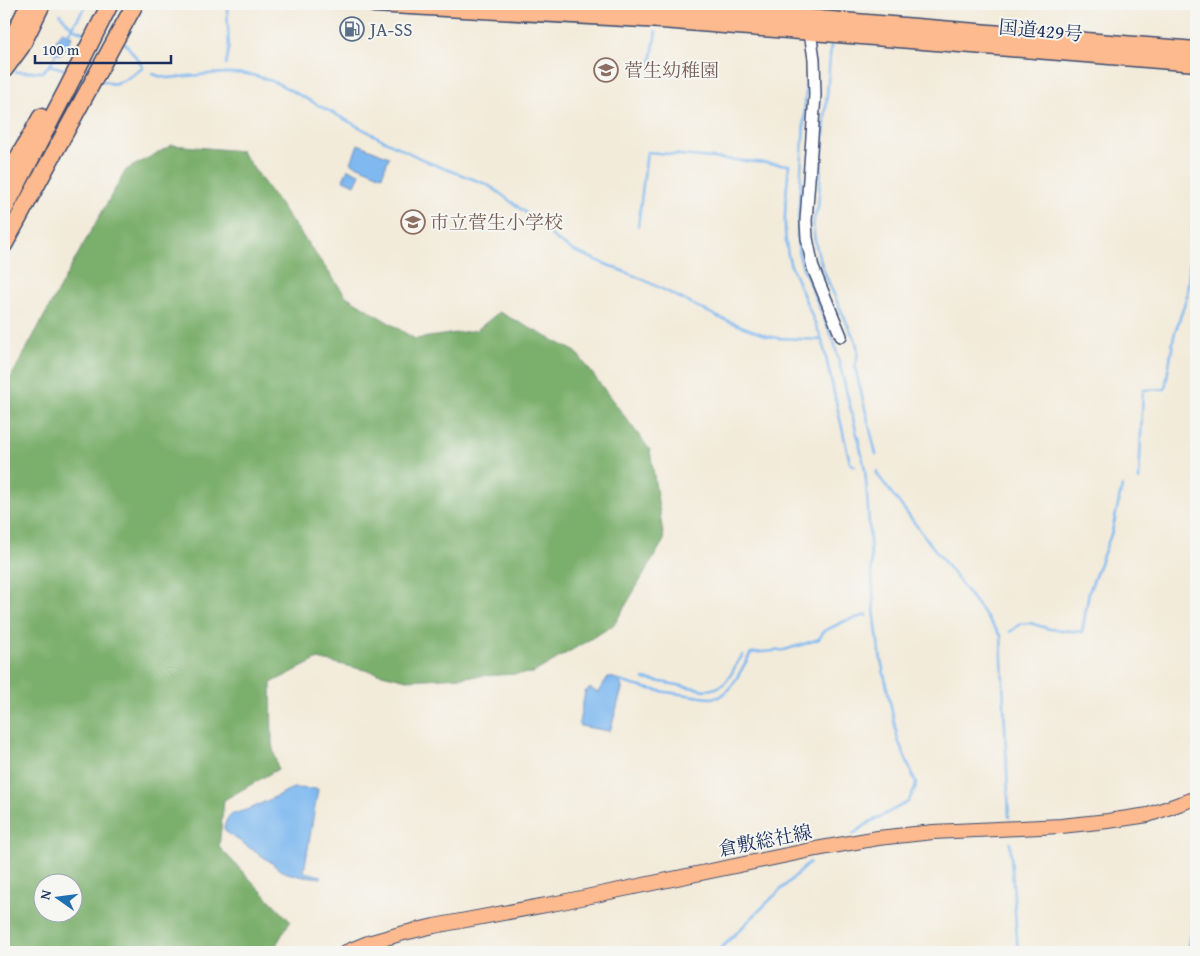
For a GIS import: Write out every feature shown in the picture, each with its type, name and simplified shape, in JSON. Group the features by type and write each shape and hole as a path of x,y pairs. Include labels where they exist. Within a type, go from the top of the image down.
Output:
{"highway":[{"path":"4,52 29,4"},
{"path":"4,70 21,47 42,4"},
{"path":"4,210 110,4"},
{"path":"4,245 135,4"},
{"name":"国道429号","path":"374,4 662,20 1196,63"},
{"name":"国道429号","path":"617,4 1196,50"},
{"path":"4,183 48,104 66,91"}],"main road":[{"name":"倉敷総社線","path":"346,952 368,943 434,926 562,902 816,849 878,838 933,832 1061,826 1108,821 1148,815 1196,798"}],"street":[{"path":"810,32 814,60 815,95 806,221 807,238 813,268 841,336"}],"green space":[{"path":"172,145 241,151 346,296 415,339 477,330 499,312 576,352 650,450 664,540 614,625 533,673 407,680 318,659 271,683 272,745 278,769 224,800 219,847 290,921 272,952 4,952 4,390 126,170"}],"water":[{"path":"62,31 72,37 61,55 50,51"},
{"path":"358,144 389,157 382,176 351,163"},
{"path":"348,169 360,174 355,185 343,180"},
{"path":"608,677 618,680 622,689 611,728 609,731 580,726 585,692 591,688 598,692"},
{"path":"293,788 318,789 304,872 322,876 321,878 304,877 282,871 226,832 224,828 230,815 252,808"}],"waterway":[{"path":"834,4 835,8"},
{"path":"226,64 229,49 227,5"},
{"path":"67,36 85,7"},
{"path":"60,14 72,28 88,34"},
{"path":"650,70 656,31"},
{"path":"120,42 125,43 143,68"},
{"path":"831,44 818,208 814,219 814,231 820,261 839,307 856,341 858,353 855,367 876,454"},
{"path":"50,65 58,51"},
{"path":"16,72 42,72 50,65 69,71"},
{"path":"100,80 113,84 125,80 143,68"},
{"path":"807,72 797,237 799,255 834,342 865,469 874,609 879,650 898,740 916,783 908,802 870,822 853,834"},
{"path":"153,74 167,78 236,73 254,75 275,82 430,163 486,184 525,212 558,241 574,251 642,279 718,317 767,336 822,340"},
{"path":"647,152 789,165 785,214 787,251 790,263 822,340 850,463 855,466"},
{"path":"638,226 647,152"},
{"path":"1139,480 1143,390 1165,389 1174,336 1187,296 1194,211 1196,212"},
{"path":"877,471 877,474 1001,636 1009,817"},
{"path":"1010,632 1020,624 1030,623 1050,629 1082,632 1089,592 1112,532 1122,486"},
{"path":"620,681 665,692 710,698 719,697 729,689 751,653 784,650 804,644 819,639 824,631 845,621 867,615"},
{"path":"644,679 706,690 714,689 721,686 729,678 743,655"},
{"path":"1010,843 1018,952"},
{"path":"717,952 810,862"},
{"path":"1188,952 1196,888"}],"place":[{"name":"JA-SS","path":"352,29"},
{"name":"菅生幼稚園","path":"606,70"},
{"name":"市立菅生小学校","path":"413,222"}]}
